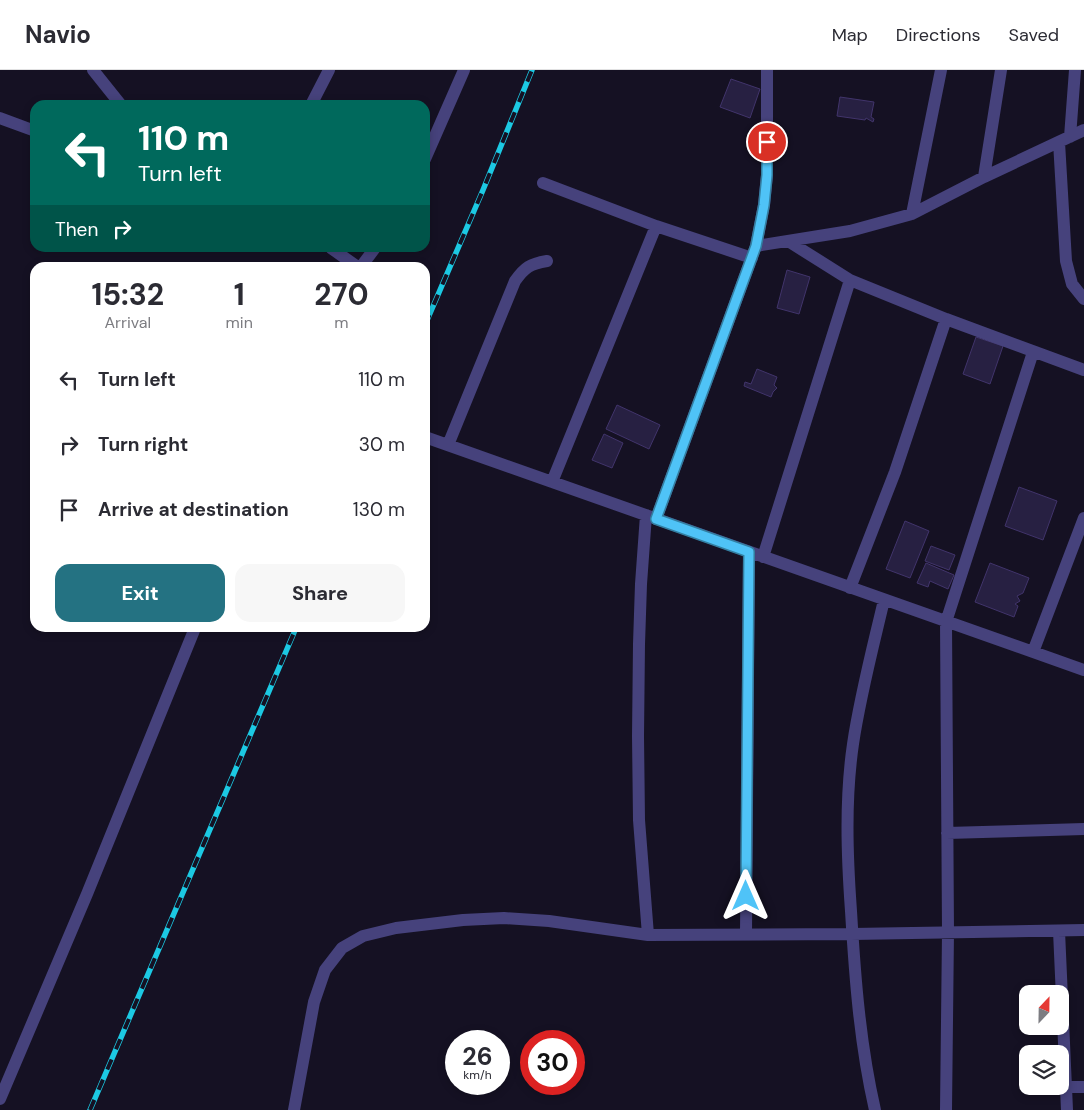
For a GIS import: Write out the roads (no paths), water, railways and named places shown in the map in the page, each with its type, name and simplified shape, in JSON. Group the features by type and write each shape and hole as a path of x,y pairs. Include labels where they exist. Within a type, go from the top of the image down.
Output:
{"street":[{"path":"93,70 117,100"},
{"path":"314,100 329,70"},
{"path":"430,148 464,70"},
{"path":"648,935 639,820 638,644 641,584 651,517 754,252 764,205 767,175 766,70"},
{"path":"912,214 942,70"},
{"path":"984,178 1001,70"},
{"path":"1075,70 1064,139 1066,261 1072,284 1084,299"},
{"path":"0,118 30,129"},
{"path":"543,183 656,226 754,252 788,241 850,231 912,214 1084,130"},
{"path":"552,482 656,226"},
{"path":"788,241 850,280 946,320 1084,370"},
{"path":"337,252 351,262"},
{"path":"448,445 515,281 522,271 533,264 547,261"},
{"path":"763,557 850,280"},
{"path":"850,588 895,472 946,320"},
{"path":"946,1110 948,932 946,622 1033,352"},
{"path":"430,439 1084,670"},
{"path":"1033,652 1084,518"},
{"path":"746,934 749,552"},
{"path":"875,1110 858,1013 848,868 847,802 852,754 865,679 884,600"},
{"path":"0,1099 87,894 193,632"},
{"path":"947,833 1084,829"},
{"path":"294,1110 314,1002 325,970 342,948 364,936 396,928 463,920 504,918 549,921 648,935 1084,930"},
{"path":"1059,931 1064,1045"},
{"path":"1069,1087 1084,1087"},
{"path":"1066,1095 1067,1110"}],"railway":[{"path":"430,313 532,70"},
{"path":"90,1110 294,632"}]}
